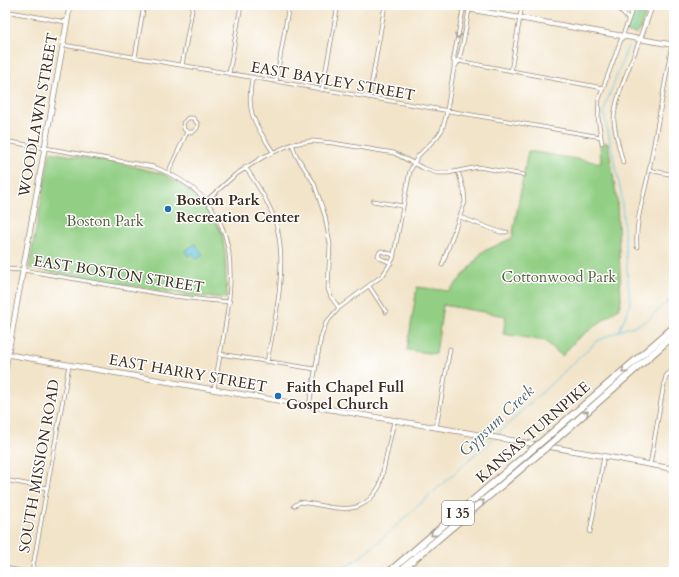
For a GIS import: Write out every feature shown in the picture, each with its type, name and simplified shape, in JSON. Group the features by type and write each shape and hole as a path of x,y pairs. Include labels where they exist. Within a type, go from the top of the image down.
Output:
{"highway":[{"name":"KANSAS TURNPIKE","path":"389,572 674,327"},
{"name":"KANSAS TURNPIKE","path":"399,572 536,456 674,335"}],"main road":[{"name":"WOODLAWN STREET","path":"5,371 6,354 23,270 70,5"},
{"path":"446,5 469,7 520,18 673,44"},
{"path":"640,39 652,5"},
{"name":"EAST HARRY STREET","path":"6,354 674,469"}],"street":[{"path":"126,5 144,6 135,57"},
{"path":"182,66 193,5"},
{"path":"229,74 241,5"},
{"path":"276,82 289,5"},
{"path":"322,90 338,5"},
{"path":"368,98 385,5"},
{"path":"510,71 522,5"},
{"path":"615,5 628,19"},
{"path":"602,143 598,112 599,99 634,5"},
{"path":"309,406 321,337 329,318 339,308 383,275 391,263 394,255 409,175 413,163 420,153 437,137 444,125 454,68 453,60 463,6"},
{"path":"454,68 458,65 463,46 469,7"},
{"path":"5,11 66,22"},
{"path":"623,163 614,121 614,114 640,39"},
{"path":"637,247 636,240 641,201 649,170 673,44"},
{"name":"EAST BAYLEY STREET","path":"62,45 447,112 601,137"},
{"path":"453,60 603,88"},
{"path":"5,62 9,67 10,72 5,98"},
{"path":"252,78 249,97 252,116 273,152"},
{"path":"188,118 193,118 198,124 197,128 193,132 187,132 184,129 183,123 188,118"},
{"path":"168,173 187,132"},
{"path":"5,141 146,166 168,173 189,185 214,210 225,231 230,259 230,302 214,390"},
{"path":"206,201 245,167 292,144 313,141 394,153 431,172 437,173 483,168 524,175"},
{"path":"292,144 296,155 314,183 325,216 330,244 328,289 331,297 339,308"},
{"path":"245,167 270,208 278,238 280,288 266,362"},
{"path":"649,170 674,175"},
{"path":"442,265 464,207 465,196 458,171"},
{"path":"373,201 403,206"},
{"path":"460,217 500,232 506,232"},
{"path":"391,263 380,258 378,255 380,251 394,255"},
{"name":"EAST BOSTON STREET","path":"5,269 23,270 172,296 230,302"},
{"path":"369,286 386,312"},
{"path":"436,428 450,349"},
{"path":"220,354 315,369"},
{"name":"SOUTH MISSION ROAD","path":"32,572 69,365"},
{"path":"650,465 666,376 673,370"},
{"path":"294,506 300,502 351,509 367,502 377,491 380,485 394,421"},
{"path":"590,532 604,456"},
{"path":"5,480 47,488"},
{"path":"5,568 27,572"}],"green space":[{"path":"636,5 649,5 639,32 636,34 626,31"},
{"name":"Cottonwood Park","path":"600,143 608,143 617,200 621,299 617,310 576,340 562,356 545,341 503,334 506,316 443,305 436,354 407,350 417,287 449,291 482,252 512,238 528,151 601,163"},
{"name":"Boston Park","path":"50,152 126,165 164,174 201,200 209,210 222,233 225,253 227,298 191,296 29,268"}],"water":[{"path":"195,244 203,255 197,259 193,253 188,256 185,251"}],"waterway":[{"path":"633,31 644,5"},
{"path":"619,331 630,306 621,192 604,114 606,104 628,46"},
{"name":"Gypsum Creek","path":"495,436 597,341 619,331 645,322 674,296"},
{"name":"Gypsum Creek","path":"339,572 367,552 492,439"}],"place":[{"name":"Boston Park Recreation Center","path":"168,209"},
{"name":"Faith Chapel Full Gospel Church","path":"278,396"}]}
